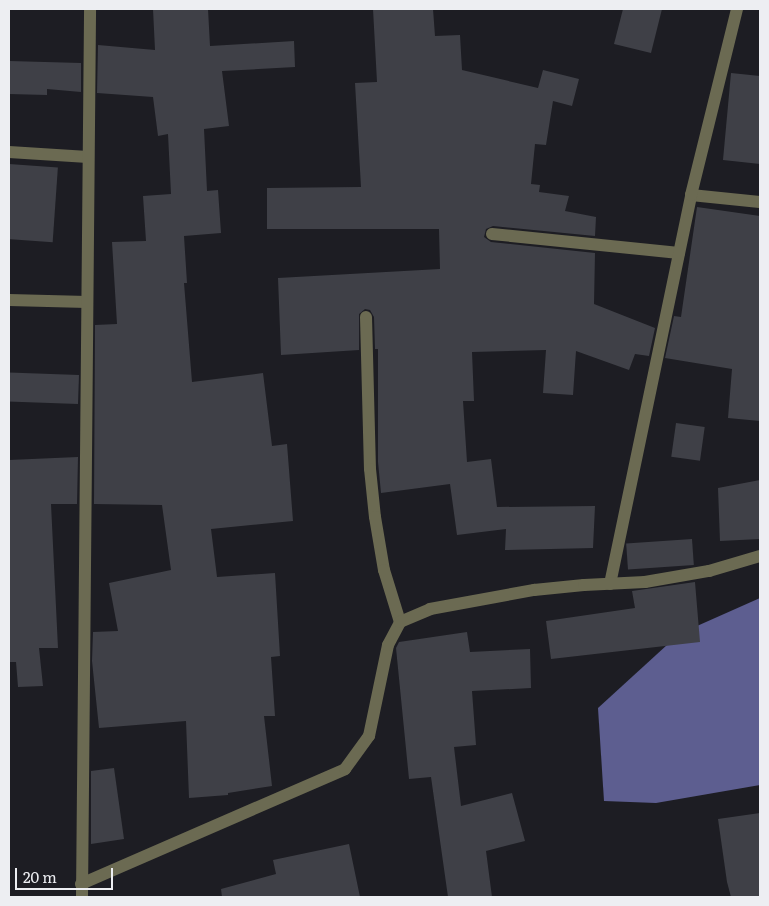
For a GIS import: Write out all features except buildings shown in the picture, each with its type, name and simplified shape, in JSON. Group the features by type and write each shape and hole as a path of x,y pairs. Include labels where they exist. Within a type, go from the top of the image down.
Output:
{"street":[{"path":"90,9 81,891 345,769 369,736 388,645 400,622 430,610 534,590 645,582 709,571 760,556"},
{"path":"610,584 691,195 737,9"},
{"path":"9,152 88,157"},
{"path":"691,195 760,202"},
{"path":"492,234 679,254"},
{"path":"9,300 87,302"},
{"path":"366,317 370,469 375,517 384,570 400,622"}],"water":[{"path":"760,598 760,785 656,803 604,801 598,708 679,634"}]}
